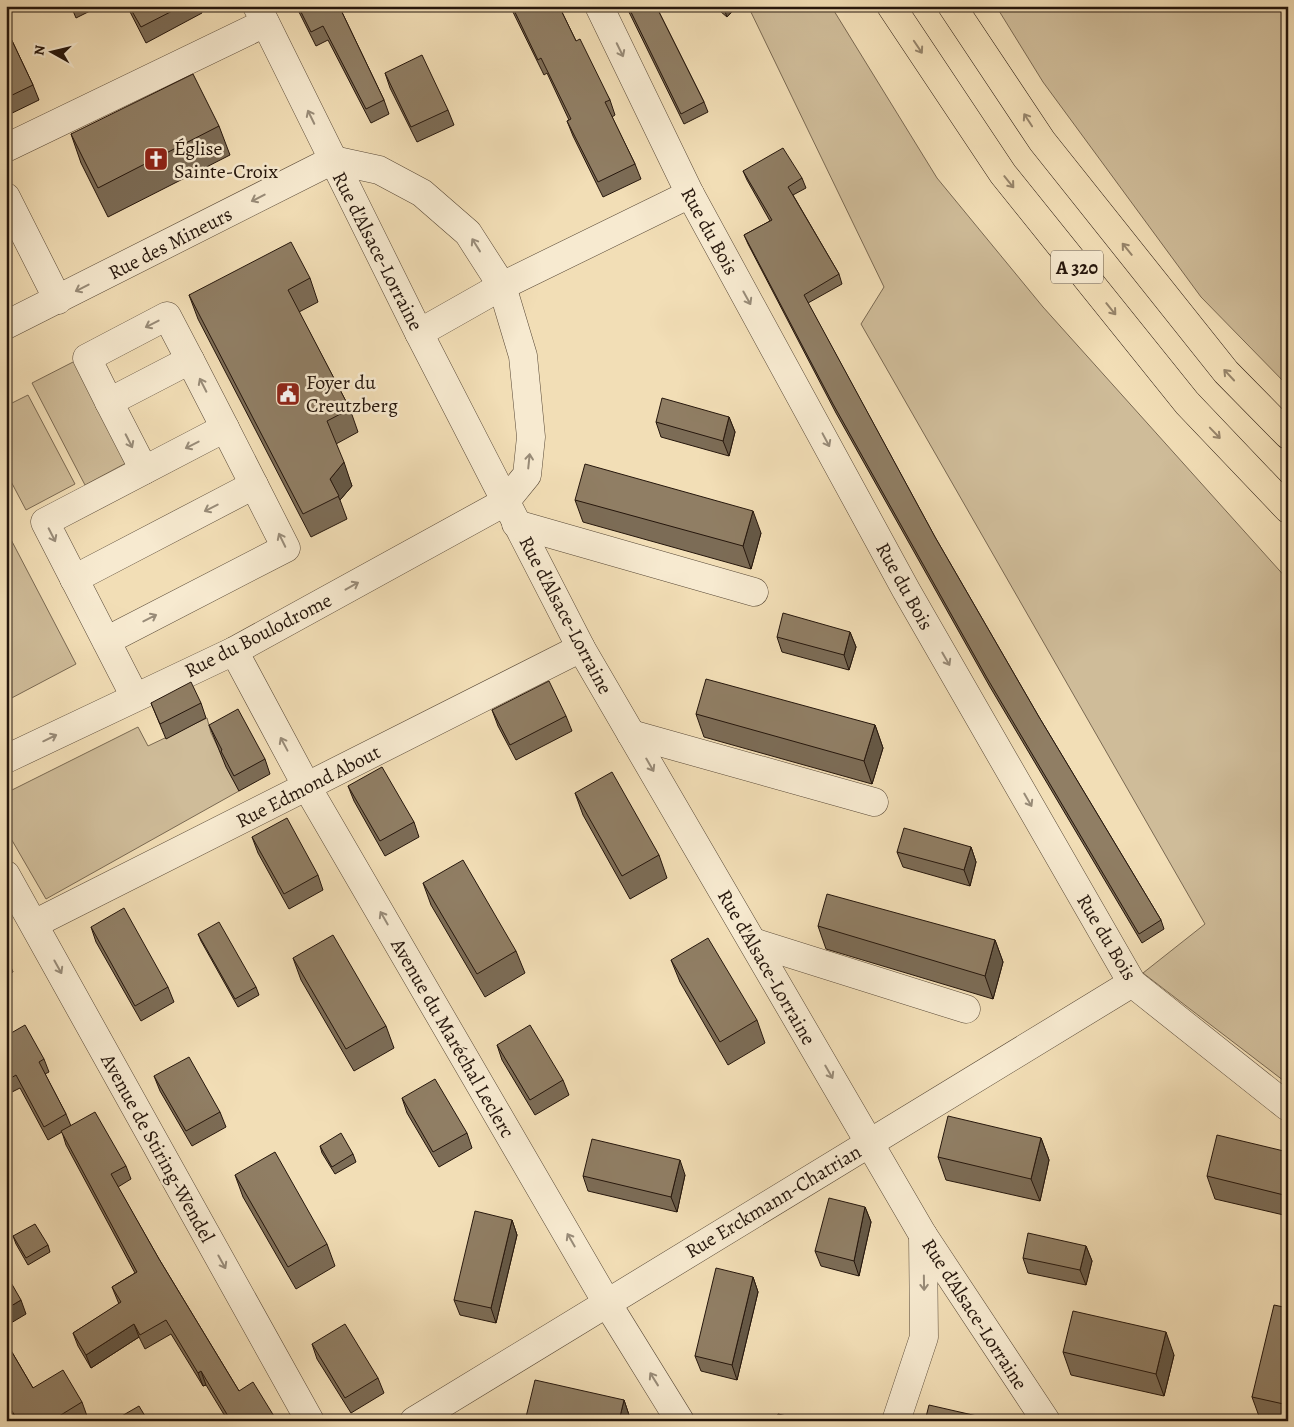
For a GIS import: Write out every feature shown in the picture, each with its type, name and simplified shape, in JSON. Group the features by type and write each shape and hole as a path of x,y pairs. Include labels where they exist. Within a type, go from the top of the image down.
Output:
{"highway":[{"name":"A 320","path":"891,6 1003,174 1187,404 1288,509"},
{"name":"A 320","path":"952,6 1042,141 1226,372 1288,435"}],"street":[{"name":"Rue du Bois","path":"599,6 690,194 906,590 1132,982 1288,1107"},
{"path":"6,148 261,14"},
{"name":"Rue d'Alsace-Lorraine","path":"261,14 419,333 581,648 923,1235 1046,1421"},
{"name":"Rue d'Alsace-Lorraine","path":"333,160 379,170 422,193 468,233 502,286 523,356 531,437 527,475 511,513"},
{"name":"Rue des Mineurs","path":"6,324 58,300 333,160"},
{"path":"419,333 502,286 690,194"},
{"path":"6,197 58,300"},
{"path":"106,641 286,548 167,316 86,358 144,470"},
{"path":"109,402 190,360"},
{"path":"135,697 45,522 225,428"},
{"path":"74,579 254,485"},
{"path":"511,513 754,592"},
{"name":"Rue du Boulodrome","path":"6,759 234,651 511,513"},
{"name":"Rue Edmond About","path":"34,924 307,787 431,722 581,648"},
{"name":"Avenue du Maréchal Leclerc","path":"234,651 307,787 607,1303 680,1421"},
{"path":"631,734 874,802"},
{"name":"Avenue de Stiring-Wendel","path":"6,875 310,1421"},
{"path":"753,942 966,1009"},
{"name":"Rue Erckmann-Chatrian","path":"414,1421 1132,982"},
{"path":"896,1421 924,1337 923,1235"}],"shaded area":[{"path":"748,6 831,6 937,178 1043,307 1288,580 1288,1084 1143,973 1205,924 861,324 884,287"},
{"path":"996,6 1288,6 1288,386 1201,297 1043,82"},
{"path":"75,361 128,462 85,485 32,383"},
{"path":"28,395 75,484 26,510 6,472 6,406"},
{"path":"6,530 76,664 6,701"},
{"path":"207,718 211,733 239,791 46,899 6,830 6,793 138,727 148,746"}],"building":[{"path":"71,6 81,6 73,10"},
{"path":"129,6 182,6 141,27"},
{"path":"298,6 339,6 384,100 366,109 323,26 311,32"},
{"path":"512,6 559,6 576,41 580,39 610,100 605,102 635,164 598,182 567,121 571,119 541,58 538,60"},
{"path":"628,6 656,6 704,102 681,114"},
{"path":"6,28 33,85 6,98"},
{"path":"422,55 448,110 411,127 385,73"},
{"path":"193,74 219,126 98,188 71,134"},
{"path":"783,148 802,178 788,187 839,274 804,295 935,537 1039,717 1161,920 1139,934 987,678 833,404 744,235 772,220 743,171"},
{"path":"291,242 310,278 288,290 350,409 327,421 344,462 330,479 339,496 303,514 189,295"},
{"path":"662,398 729,417 723,441 656,422"},
{"path":"585,464 753,511 743,546 575,500"},
{"path":"783,613 850,632 844,655 777,637"},
{"path":"706,679 875,725 864,761 696,714"},
{"path":"549,681 566,716 510,745 492,710"},
{"path":"191,682 201,703 160,724 151,703"},
{"path":"238,709 265,759 234,776 209,725"},
{"path":"382,767 414,822 380,841 348,786"},
{"path":"612,772 659,855 622,876 575,793"},
{"path":"287,818 318,875 284,894 252,837"},
{"path":"904,828 971,847 964,870 897,852"},
{"path":"463,860 516,951 477,974 423,883"},
{"path":"827,894 995,940 985,976 818,926"},
{"path":"124,908 168,987 135,1006 91,927"},
{"path":"219,922 256,987 235,999 198,934"},
{"path":"333,935 386,1026 346,1049 293,958"},
{"path":"708,938 757,1020 720,1042 671,960"},
{"path":"25,1025 44,1059 39,1062 66,1114 44,1127 16,1075 6,1081 6,1036"},
{"path":"530,1025 563,1080 530,1100 497,1045"},
{"path":"189,1057 220,1112 186,1131 154,1076"},
{"path":"435,1079 467,1133 433,1152 402,1098"},
{"path":"95,1112 126,1166 111,1174 159,1259 239,1391 253,1382 277,1421 231,1421 201,1371 198,1373 166,1320 140,1335 134,1324 86,1355 73,1333 121,1302 112,1287 137,1272 61,1131"},
{"path":"948,1116 1041,1138 1031,1179 938,1157"},
{"path":"341,1133 353,1154 332,1167 320,1146"},
{"path":"1217,1135 1288,1152 1288,1196 1207,1176"},
{"path":"592,1139 680,1160 671,1197 583,1176"},
{"path":"275,1152 327,1244 288,1267 235,1175"},
{"path":"829,1198 865,1207 854,1261 815,1251"},
{"path":"475,1211 512,1220 491,1308 454,1300"},
{"path":"35,1224 48,1245 26,1258 13,1236"},
{"path":"1028,1233 1086,1246 1080,1270 1023,1258"},
{"path":"716,1268 753,1277 732,1365 695,1356"},
{"path":"6,1274 21,1300 6,1309"},
{"path":"1274,1305 1288,1308 1288,1405 1252,1397"},
{"path":"1073,1311 1166,1332 1156,1374 1063,1352"},
{"path":"345,1324 378,1378 345,1398 312,1344"},
{"path":"6,1342 33,1388 63,1370 82,1402 51,1421 18,1421 7,1403 10,1401 6,1394"},
{"path":"535,1380 624,1400 619,1421 543,1421 526,1417"},
{"path":"929,1405 999,1421 925,1421"},
{"path":"139,1406 148,1421 122,1421 120,1417"},
{"path":"778,1414 808,1421 776,1421"}],"place":[{"name":"Église Sainte-Croix","path":"156,159"},
{"name":"Foyer du Creutzberg","path":"288,394"}]}
